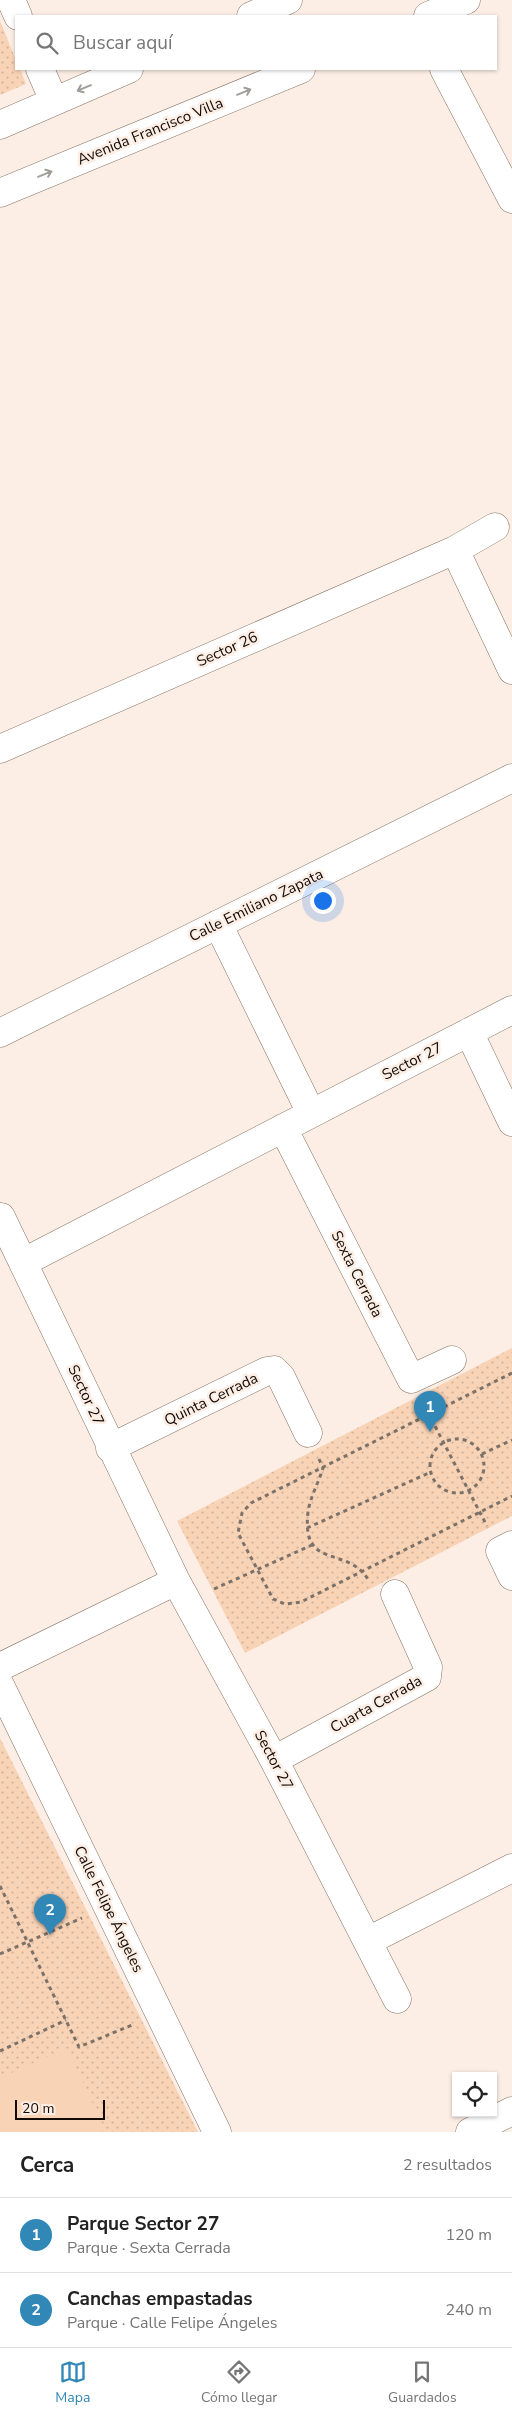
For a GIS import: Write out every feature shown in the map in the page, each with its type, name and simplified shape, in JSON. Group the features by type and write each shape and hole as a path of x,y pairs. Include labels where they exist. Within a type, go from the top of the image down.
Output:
{"street":[{"path":"11,0 18,15"},
{"path":"252,15 288,0"},
{"path":"430,15 466,0"},
{"path":"40,70 54,101"},
{"path":"0,125 127,70"},
{"name":"Avenida Francisco Villa","path":"0,193 299,70"},
{"path":"445,70 512,199"},
{"name":"Sector 26","path":"0,749 454,550 495,527"},
{"path":"454,550 512,670"},
{"name":"Calle Emiliano Zapata","path":"0,1033 512,778"},
{"path":"218,924 311,1113"},
{"name":"Sector 27","path":"24,1262 512,1010"},
{"path":"469,1032 512,1122"},
{"name":"Sexta Cerrada","path":"283,1128 411,1379"},
{"name":"Sector 27","path":"1,1217 24,1262 110,1448 182,1591 274,1760 397,1999"},
{"path":"411,1379 452,1360"},
{"name":"Quinta Cerrada","path":"110,1448 267,1371 274,1370 281,1377 308,1433"},
{"path":"506,1548 512,1576"},
{"path":"0,1667 182,1591"},
{"name":"Cuarta Cerrada","path":"274,1760 427,1677 428,1667 395,1594"},
{"name":"Calle Felipe Ángeles","path":"0,1685 217,2132"},
{"path":"368,1940 512,1868"},
{"path":"470,2132 512,2111"}],"path":[{"path":"512,1373 251,1503 242,1513 238,1533 274,1599 285,1604 301,1602 512,1496"},
{"path":"411,1379 480,1512 506,1548"},
{"path":"308,1433 323,1468 308,1509 307,1528 312,1545 327,1557 349,1561 364,1570 372,1586 395,1594"},
{"path":"461,1439 470,1441 482,1454 484,1472 480,1480 468,1490 456,1493 448,1491 440,1487 431,1472 430,1463 432,1455 444,1442 461,1439"},
{"path":"482,1454 512,1440"},
{"path":"307,1528 431,1472"},
{"path":"182,1591 258,1570 312,1545"},
{"path":"0,1886 79,2047 160,2013"},
{"path":"0,1954 108,1906"},
{"path":"0,2051 66,2020"}],"shaded area":[{"path":"0,21 15,58 15,70 20,70 26,84 0,95"},
{"path":"512,1348 512,1516 245,1653 177,1521"},
{"path":"0,1738 198,2132 0,2132"},
{"path":"67,2048 104,2127 93,2132 0,2132 0,2078"}],"place":[{"name":"Parque Sector 27","path":"430,1432"},
{"name":"Canchas empastadas","path":"50,1935"}]}
